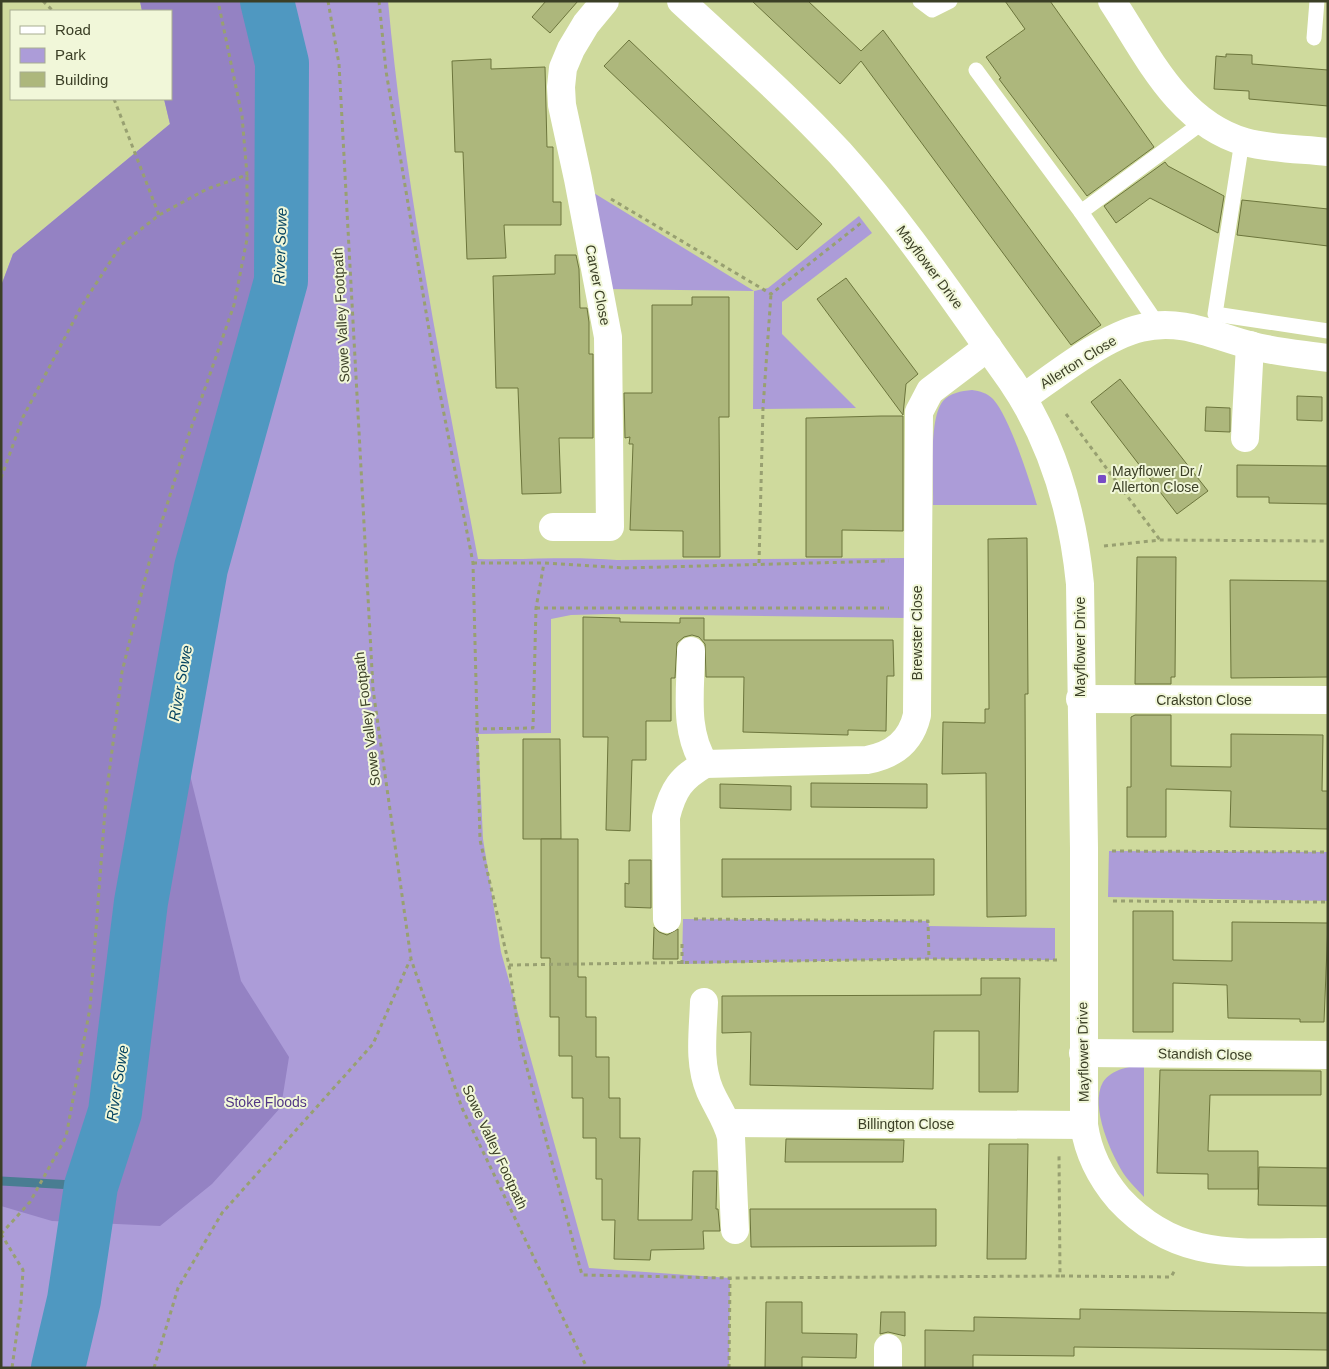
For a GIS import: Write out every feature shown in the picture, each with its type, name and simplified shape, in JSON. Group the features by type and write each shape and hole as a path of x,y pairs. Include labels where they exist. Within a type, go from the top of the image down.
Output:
{"street":[{"name":"Carver Close","path":"553,527 610,527 608,338 562,105 563,68 586,24 605,1"},
{"name":"Mayflower Drive","path":"681,1 802,113 840,154 883,206 988,347 1032,391 1044,439 1066,506 1080,584 1080,699 1084,848 1083,1053 1071,1124 1117,1196 1143,1222 1159,1233 1187,1245 1217,1251 1328,1252"},
{"path":"1112,1 1176,97 1203,122 1242,141 1328,152"},
{"name":"Allerton Close","path":"1032,391 1123,334 1158,325 1178,324 1250,345 1328,358"},
{"path":"1245,438 1250,345"},
{"name":"Brewster Close","path":"705,764 882,758 894,751 914,729 917,715 919,412 930,391 988,347"},
{"path":"667,919 666,817 681,781 705,764 696,751 691,728 692,651"},
{"name":"Crakston Close","path":"1080,699 1328,700"},
{"path":"704,1002 703,1069 711,1093 728,1123 732,1149 735,1230"},
{"name":"Standish Close","path":"1083,1053 1328,1055"},
{"name":"Billington Close","path":"728,1123 1071,1124"}],"lane":[{"path":"920,1 932,10 950,1"},
{"path":"1314,38 1317,1"},
{"path":"976,70 1081,212 1158,325"},
{"path":"1081,212 1203,122"},
{"path":"1242,141 1215,314 1328,331"}],"path":[{"path":"43,1 52,10"},
{"path":"12,1368 21,1303 23,1270 1,1234 30,1202 66,1137 90,1008 106,798 122,672 152,554 188,437 234,305 247,239 247,176 242,116 218,1"},
{"name":"Sowe Valley Footpath","path":"328,1 339,64 372,689 411,959 462,1108 587,1368"},
{"path":"379,1 386,72 435,368 473,564 475,729 480,840 509,965 520,1042 582,1275 730,1278 1060,1276 1171,1278 1187,1245"},
{"path":"114,100 159,215"},
{"path":"1,478 23,417 81,307 121,245 159,215 207,189 247,176"},
{"path":"578,179 771,294"},
{"path":"759,563 763,408 771,294 883,206"},
{"path":"1032,391 1160,540"},
{"path":"1075,550 1160,540 1328,542"},
{"path":"473,564 544,562 624,568 759,563 918,561"},
{"path":"475,729 533,728 536,608 544,562"},
{"path":"536,608 917,608"},
{"path":"1084,848 1108,851 1328,852"},
{"path":"1083,901 1328,902"},
{"path":"667,919 928,921 928,959"},
{"path":"154,1368 178,1288 222,1214 373,1044 411,959"},
{"path":"509,965 928,959 1082,960"},
{"path":"1060,1276 1071,1124"},
{"path":"728,1368 730,1278"}],"green space":[{"name":"Stoke Floods","path":"140,1 388,1 404,141 426,281 478,559 906,558 907,618 610,614 571,615 551,619 551,733 478,734 483,839 501,952 589,1268 730,1278 729,1368 1,1368 1,286 13,254 170,124 164,100 172,100 172,10 142,10"},
{"path":"140,1 241,1 263,74 264,283 165,674 241,981 289,1057 281,1107 212,1184 160,1226 52,1221 1,1206 1,286 13,254 170,124 164,100 172,100 172,10 142,10"},
{"path":"584,187 754,291 606,289"},
{"path":"859,216 872,233 782,302 782,334 856,408 753,409 754,291 768,288"},
{"path":"972,390 988,395 993,399 1006,419 1037,505 933,505 933,451 935,421 938,410 943,401 952,394"},
{"path":"1109,851 1328,852 1328,901 1108,897"},
{"path":"683,919 928,921 929,926 1055,928 1055,960 928,959 682,964"},
{"path":"1144,1065 1144,1197 1120,1168 1109,1144 1100,1117 1099,1092 1103,1082 1116,1071"}],"building":[{"path":"546,1 578,1 550,33 532,17"},
{"path":"752,1 808,1 861,51 883,30 1101,325 1071,345 861,61 840,84"},
{"path":"1005,1 1050,1 1154,147 1087,196 999,79 1001,78 986,57 1025,29"},
{"path":"629,40 822,224 797,250 604,66"},
{"path":"1226,54 1252,55 1252,64 1328,70 1328,106 1249,99 1249,91 1214,89 1216,56 1226,57"},
{"path":"491,59 491,69 545,67 547,147 553,147 553,202 561,202 561,225 504,225 506,258 467,259 463,152 455,152 452,61"},
{"path":"1165,162 1168,166 1224,196 1218,233 1150,198 1116,223 1104,206"},
{"path":"1242,200 1328,209 1328,246 1237,235"},
{"path":"555,255 576,255 579,269 580,308 587,308 589,354 593,354 593,438 559,438 561,493 522,494 518,388 496,388 493,276 555,274"},
{"path":"846,278 918,374 906,384 903,415 817,299"},
{"path":"692,297 729,297 729,417 719,417 720,557 683,557 683,531 630,530 633,444 629,444 630,437 625,438 624,393 652,393 652,305 692,305"},
{"path":"1120,379 1208,491 1177,514 1091,402"},
{"path":"1297,396 1322,397 1322,421 1297,420"},
{"path":"1206,407 1230,408 1230,432 1205,431"},
{"path":"903,416 903,531 842,530 842,557 806,557 806,418"},
{"path":"1237,465 1328,466 1328,504 1269,503 1269,497 1237,497"},
{"path":"1027,538 1028,694 1025,694 1026,916 987,917 986,773 942,774 943,722 985,723 985,709 989,709 988,539"},
{"path":"1137,557 1176,557 1175,677 1171,677 1171,684 1135,684"},
{"path":"1230,580 1328,581 1328,677 1231,678"},
{"path":"583,617 620,618 620,622 680,623 680,618 704,618 704,640 893,640 894,676 887,676 886,731 848,730 848,735 743,732 744,677 706,677 705,644 699,637 692,635 684,637 677,643 675,678 671,678 671,721 646,721 646,760 632,760 630,831 606,830 608,737 583,737"},
{"path":"1135,715 1171,715 1171,766 1231,767 1231,734 1323,735 1322,791 1328,791 1328,829 1230,827 1231,791 1166,789 1166,837 1127,837 1127,787 1131,787 1131,717"},
{"path":"523,739 560,739 561,839 523,839"},
{"path":"811,783 927,784 927,808 811,807"},
{"path":"720,784 791,786 791,810 720,808"},
{"path":"541,839 578,839 578,977 586,977 586,1017 596,1017 596,1057 609,1057 609,1098 620,1098 620,1138 640,1138 638,1220 692,1220 693,1171 717,1171 716,1209 718,1209 720,1231 703,1231 704,1249 651,1250 650,1260 614,1259 615,1220 602,1220 602,1179 596,1179 596,1138 583,1138 583,1098 572,1098 572,1056 559,1056 559,1017 550,1017 550,958 541,958"},
{"path":"722,859 934,859 934,895 722,897"},
{"path":"629,860 651,860 651,908 625,907 625,883 629,884"},
{"path":"1133,911 1173,911 1173,960 1232,961 1232,922 1328,923 1324,1022 1300,1022 1300,1019 1228,1018 1227,985 1173,983 1173,1032 1133,1032"},
{"path":"654,927 659,932 667,935 678,929 678,959 653,959"},
{"path":"981,978 1020,978 1018,1092 979,1092 979,1031 934,1031 933,1089 750,1085 751,1032 722,1033 722,996 981,995"},
{"path":"1160,1070 1321,1071 1321,1095 1210,1095 1208,1151 1258,1151 1258,1189 1208,1189 1208,1174 1157,1173"},
{"path":"786,1139 904,1140 903,1162 785,1162"},
{"path":"989,1144 1028,1144 1026,1259 987,1259"},
{"path":"1259,1167 1328,1168 1328,1206 1258,1205"},
{"path":"750,1209 936,1209 936,1246 751,1247"},
{"path":"766,1302 802,1302 802,1333 857,1334 856,1358 802,1357 802,1368 765,1368"},
{"path":"1080,1309 1328,1313 1328,1350 1074,1347 1074,1356 973,1355 973,1368 925,1368 925,1330 974,1331 974,1317 1080,1319"},
{"path":"881,1312 905,1312 905,1336 888,1332 880,1334"}],"waterway":[{"name":"River Sowe","path":"58,1368 74,1300 91,1186 115,1112 141,902 201,568 281,281 282,63 267,1"},
{"path":"1,1181 91,1186"}],"place":[{"name":"Mayflower Dr / Allerton Close","path":"1102,479"}]}
